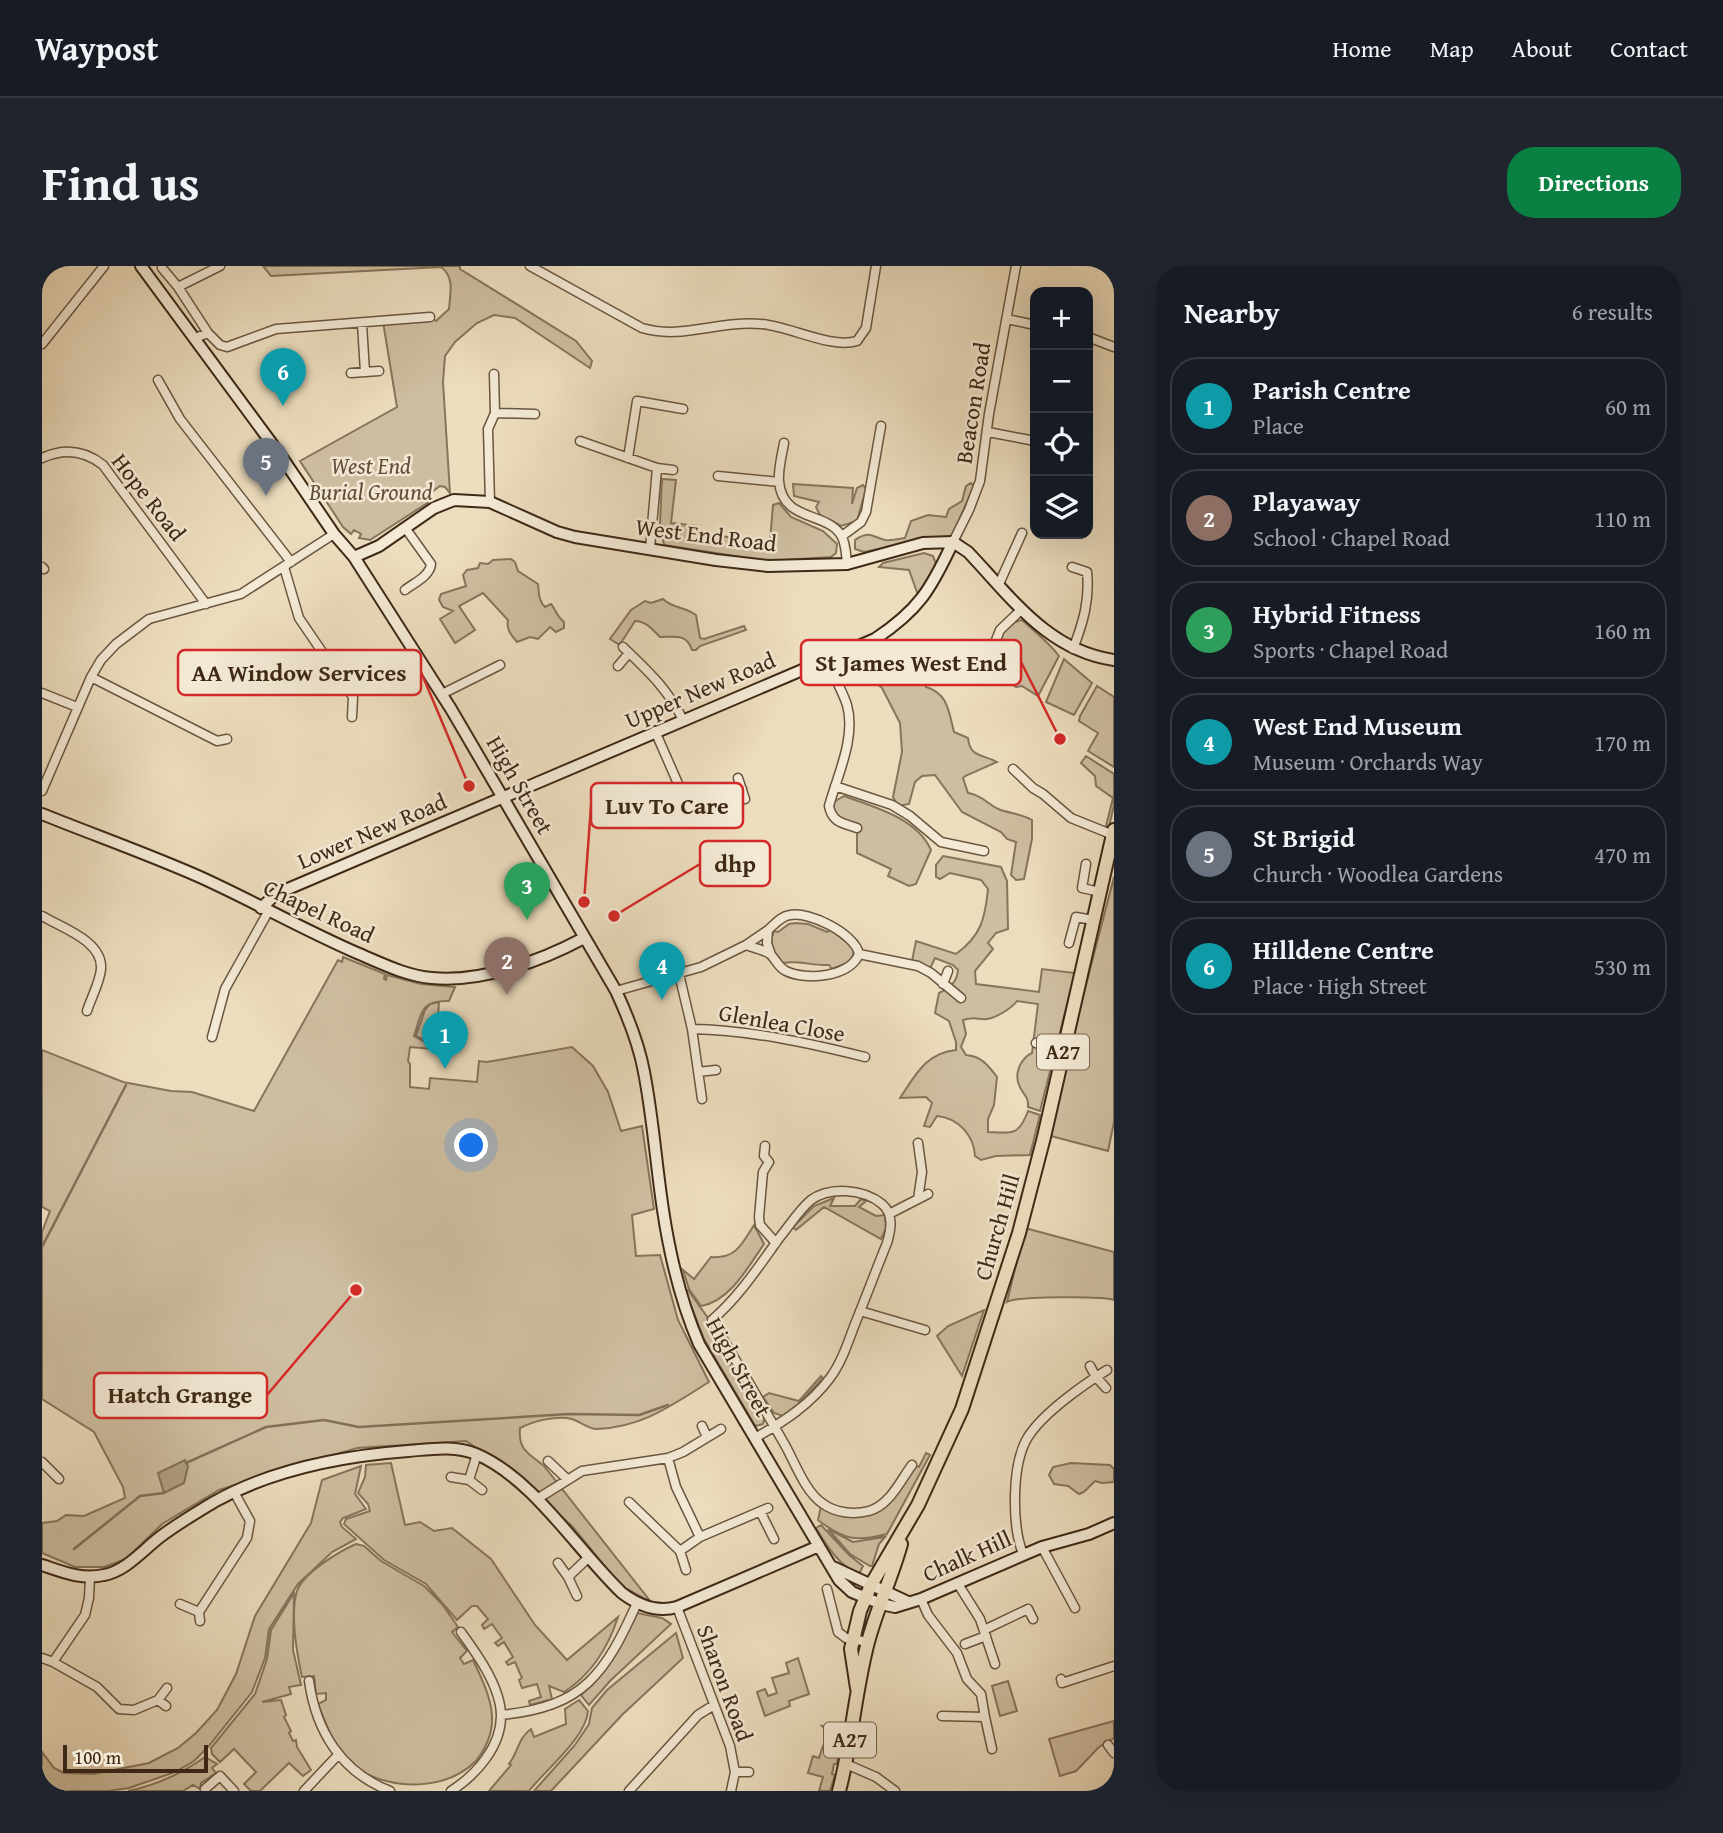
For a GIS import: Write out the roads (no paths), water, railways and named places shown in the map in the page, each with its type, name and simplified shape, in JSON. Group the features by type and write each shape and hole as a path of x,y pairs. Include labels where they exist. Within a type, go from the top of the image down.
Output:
{"main road":[{"name":"Church Hill","path":"871,1585 904,1533 962,1409 978,1363 1019,1233 1113,833"},
{"name":"Church Hill","path":"883,1598 904,1533"},
{"name":"A27","path":"857,1688 851,1659 853,1639 871,1585"},
{"name":"A27","path":"838,1791 846,1764 857,1688 868,1642 883,1598"}],"street":[{"path":"42,344 104,266"},
{"name":"High Street","path":"141,266 281,456 334,534 354,557 442,694 616,991 633,1032 644,1070 662,1209 679,1289 699,1344 844,1586 865,1598 883,1598"},
{"path":"178,287 219,266"},
{"path":"530,266 642,328 655,332 669,334 743,323 787,328 840,343 857,341 866,328 876,266"},
{"name":"Beacon Road","path":"953,542 980,481 1016,266"},
{"path":"162,268 208,332 220,345 227,347 276,329 430,317"},
{"path":"1007,319 1030,324"},
{"path":"362,324 365,372"},
{"path":"195,338 208,332"},
{"path":"1093,339 1114,347"},
{"path":"351,373 379,371"},
{"path":"490,502 488,429 495,413 494,374"},
{"path":"158,380 177,421 287,565 299,618 353,697 352,717"},
{"path":"628,458 637,401 683,409"},
{"path":"495,413 535,414"},
{"path":"842,536 861,522 866,512 881,426"},
{"path":"988,432 1030,440"},
{"path":"580,441 657,468 673,470"},
{"path":"784,443 779,482 784,497 797,512 832,526 842,536 847,564"},
{"name":"Hope Road","path":"42,458 71,451 89,456 103,465 206,604"},
{"path":"650,549 657,468"},
{"path":"718,476 779,482"},
{"name":"West End Road","path":"354,557 379,546 434,508 454,499 490,502 557,532 599,542 768,566 847,564 923,544 953,542"},
{"path":"405,590 431,569 431,564 406,528"},
{"path":"999,584 1022,533"},
{"path":"42,791 91,677 110,649 138,625 159,615 241,594 334,534"},
{"path":"953,542 968,552 1021,610 1046,632 1073,649 1114,660"},
{"name":"Upper New Road","path":"503,798 874,639 901,621 919,602 936,578 953,542"},
{"path":"1072,567 1087,572 1088,584 1087,608 1073,649"},
{"path":"981,678 1000,630 1021,610"},
{"path":"618,666 626,650 646,667 666,691 683,720"},
{"path":"826,660 846,703 850,724 829,806 831,815 837,822 857,828"},
{"path":"442,694 500,665"},
{"path":"91,677 217,741 227,739"},
{"path":"42,693 77,707"},
{"path":"655,731 683,795 690,802 697,803 742,789"},
{"path":"1013,769 1071,818 1113,833"},
{"path":"738,778 745,799"},
{"path":"835,786 892,805 949,846 984,851"},
{"name":"Lower New Road","path":"265,910 276,894 503,798"},
{"name":"Chapel Road","path":"42,814 199,877 405,973 458,980 561,951 584,937"},
{"path":"1086,864 1082,888 1100,892"},
{"path":"212,1037 225,989 265,910"},
{"path":"616,991 701,967 746,945 787,915 810,917 849,938 856,944 859,954 855,962 845,970 833,974 787,972 777,965 771,954 767,943 768,930"},
{"path":"42,916 93,946 100,960 101,971 87,1011"},
{"path":"1069,943 1076,917 1093,920"},
{"path":"746,945 771,954"},
{"path":"859,954 918,967 961,998"},
{"path":"943,984 948,971"},
{"path":"679,974 692,1029 702,1099"},
{"name":"Glenlea Close","path":"692,1029 720,1030 818,1045 865,1057"},
{"path":"1035,1043 1062,1053"},
{"path":"698,1072 716,1070"},
{"path":"918,1143 922,1172 918,1199"},
{"path":"765,1146 764,1156 769,1162 763,1172 759,1217 760,1225 776,1243"},
{"path":"755,1438 774,1427 818,1393 832,1376 891,1230 886,1208 865,1194 848,1191 832,1191 811,1201 712,1320 774,1427 810,1488 822,1503 835,1510 848,1512 872,1509 887,1500 912,1465"},
{"path":"889,1214 929,1194"},
{"path":"860,1311 925,1329"},
{"path":"1090,1366 1106,1388"},
{"path":"1023,1554 1016,1524 1018,1477 1028,1438 1041,1422 1107,1370"},
{"path":"702,1426 707,1437"},
{"path":"537,1499 582,1471 668,1458 684,1452 720,1429"},
{"path":"42,1565 73,1576 106,1575 123,1567 161,1536 234,1492 301,1468 367,1454 436,1448 458,1448 477,1454 503,1470 537,1499 588,1558 622,1592 637,1602 657,1608 677,1607 818,1546"},
{"path":"468,1480 477,1454"},
{"path":"668,1458 676,1486 700,1538"},
{"path":"548,1461 567,1479"},
{"path":"42,1462 59,1479"},
{"path":"451,1477 468,1480 482,1490"},
{"path":"180,1604 199,1616 247,1538 250,1521 234,1492"},
{"path":"629,1502 680,1551 686,1570"},
{"path":"680,1551 700,1538 764,1511 774,1539"},
{"name":"Chalk Hill","path":"883,1598 908,1602 921,1599 1023,1554 1089,1534 1114,1523"},
{"name":"Chalk Hill","path":"1042,1547 1075,1608"},
{"path":"568,1577 588,1558"},
{"path":"558,1563 577,1596"},
{"name":"High Street","path":"833,1567 871,1585 883,1598"},
{"path":"53,1662 85,1615 90,1576"},
{"path":"958,1584 980,1619 995,1664"},
{"path":"827,1589 838,1632 868,1642"},
{"path":"921,1599 928,1615 957,1653 967,1679 981,1694 992,1749"},
{"path":"501,1715 546,1709 588,1684 609,1657 637,1602"},
{"name":"Sharon Road","path":"677,1607 730,1746 735,1772 731,1791"},
{"path":"965,1644 1028,1609 1033,1619"},
{"path":"451,1791 480,1767 496,1738 501,1715 489,1675 461,1632"},
{"path":"42,1658 97,1687 119,1709 134,1710 162,1703 167,1688"},
{"path":"1062,1683 1114,1666"},
{"path":"309,1681 322,1730 337,1756 363,1778 390,1791"},
{"path":"629,1791 698,1715 714,1706"},
{"path":"942,1716 985,1717"},
{"path":"1108,1745 1114,1752"},
{"path":"304,1791 337,1756"},
{"path":"846,1764 876,1777 895,1791"},
{"name":"Sharon Road","path":"735,1772 749,1772"},
{"path":"205,1789 220,1776 234,1791"}],"waterway":[{"path":"42,1247 126,1085"},
{"path":"186,1463 266,1427 324,1420 359,1427 569,1414 639,1415 668,1405"},
{"path":"74,1549 140,1496 164,1493"}],"place":[{"name":"Hilldene Centre","path":"283,406"},
{"name":"St Brigid","path":"266,496"},
{"name":"St James West End","path":"1060,739"},
{"name":"AA Window Services","path":"469,786"},
{"name":"Luv To Care","path":"584,902"},
{"name":"dhp","path":"614,916"},
{"name":"Hybrid Fitness","path":"527,920"},
{"name":"Playaway","path":"507,995"},
{"name":"West End Museum","path":"662,1000"},
{"name":"Parish Centre","path":"445,1069"},
{"name":"Hatch Grange","path":"356,1290"}],"park label":[{"name":"West End Burial Ground","path":"371,479"}]}
